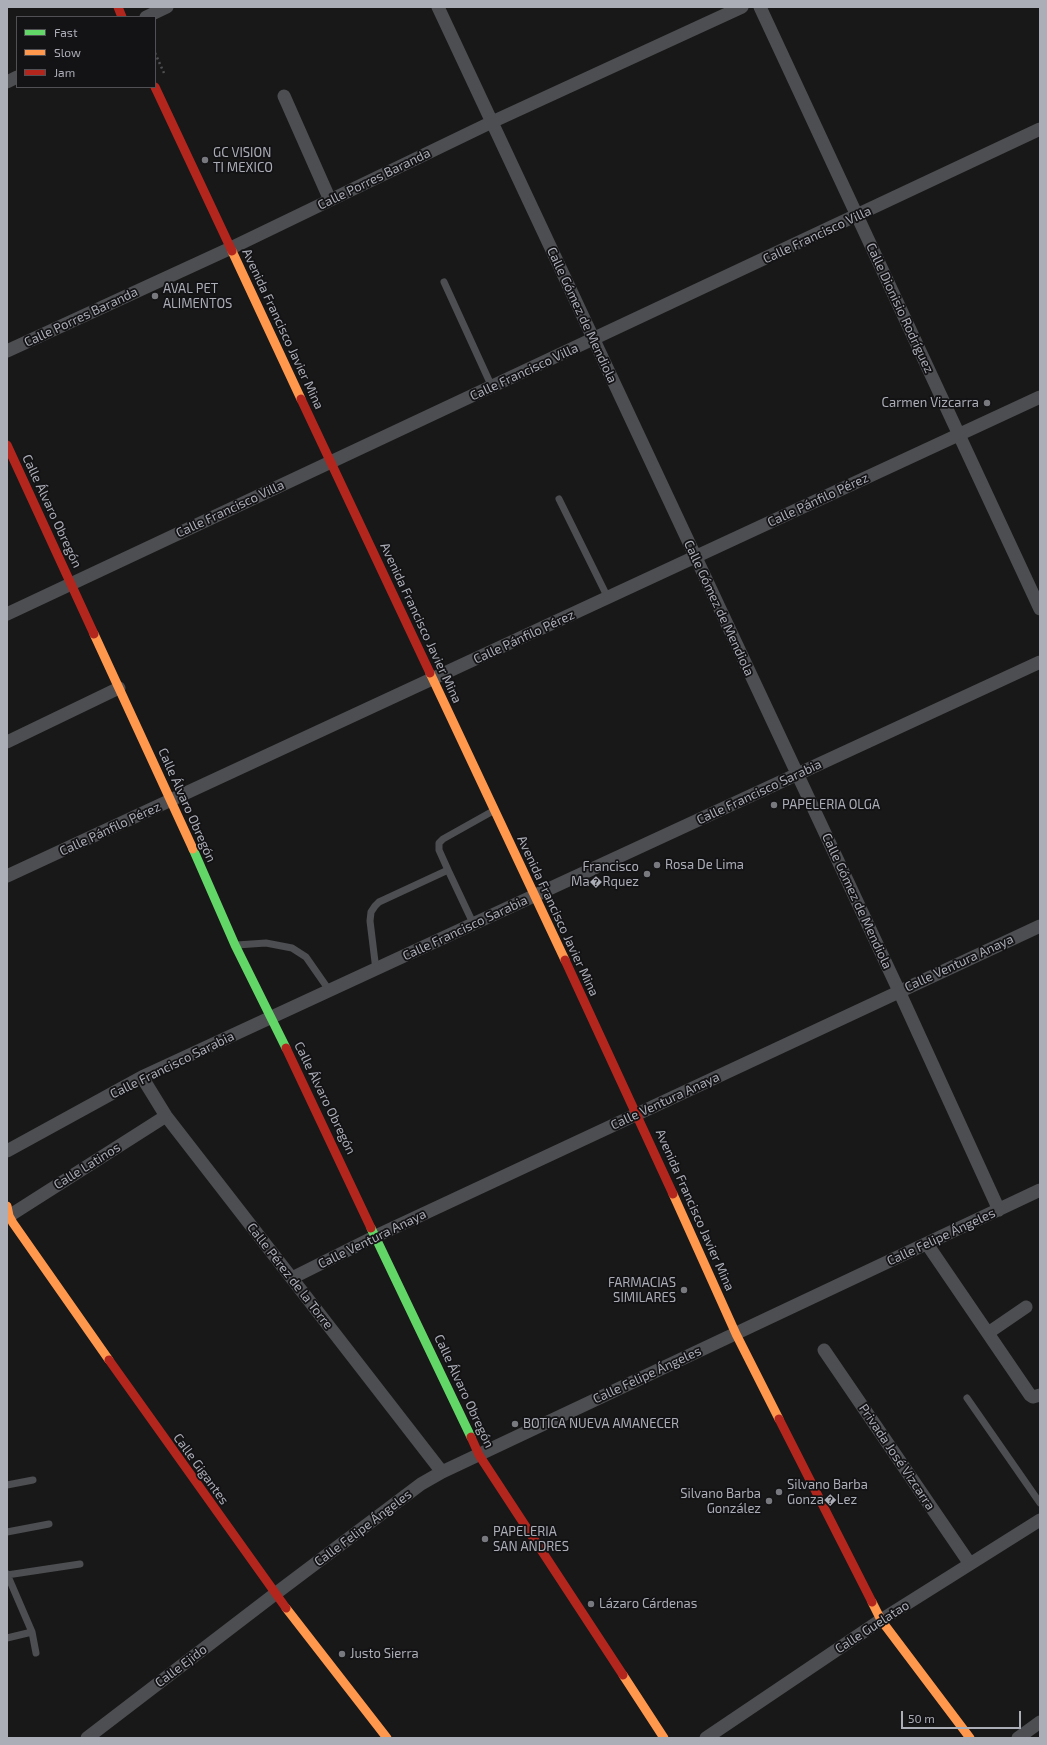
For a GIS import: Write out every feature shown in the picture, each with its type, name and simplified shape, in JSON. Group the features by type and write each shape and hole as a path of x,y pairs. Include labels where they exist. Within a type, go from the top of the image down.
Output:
{"main road":[{"name":"Avenida Francisco Javier Mina","path":"155,88 637,1114 736,1334 881,1620 970,1738"},
{"name":"Calle Álvaro Obregón","path":"7,445 171,801 235,945 272,1017 479,1455 664,1738"},
{"name":"Calle Gigantes","path":"8,1211 141,1407 275,1594 387,1738"}],"street":[{"path":"148,16 167,7"},
{"name":"Calle Gómez de Mendiola","path":"438,7 899,991 999,1210"},
{"name":"Calle Porres Baranda","path":"7,351 231,248 492,122 742,7"},
{"name":"Calle Dionisio Rodríguez","path":"760,7 1040,609"},
{"path":"7,82 16,78"},
{"path":"284,96 330,200"},
{"name":"Calle Francisco Villa","path":"7,614 72,585 331,461 594,340 1040,129"},
{"name":"Calle Pánfilo Pérez","path":"7,876 1040,397"},
{"name":"Calle Francisco Sarabia","path":"7,1151 142,1077 1040,662"},
{"path":"7,742 119,688"},
{"name":"Calle Ventura Anaya","path":"292,1278 376,1236 1040,926"},
{"name":"Calle Pérez de la Torre","path":"142,1077 166,1116 442,1472"},
{"name":"Calle Latinos","path":"8,1211 166,1116"},
{"name":"Calle Felipe Ángeles","path":"275,1594 421,1484 442,1472 1040,1190"},
{"path":"927,1244 1030,1395 1033,1397 1040,1394"},
{"path":"988,1333 1026,1307"},
{"name":"Privada José Vizcarra","path":"824,1350 970,1564"},
{"name":"Calle Guelatao","path":"706,1738 881,1620 1040,1520"},
{"name":"Calle Ejido","path":"94,1736 275,1594"},
{"path":"1018,1738 1040,1722"}],"lane":[{"path":"444,282 492,387"},
{"path":"559,499 608,598"},
{"path":"473,923 439,850 439,842 494,810"},
{"path":"376,970 370,917 375,906 379,902 448,870"},
{"path":"235,945 266,942 292,948 306,957 329,990"},
{"path":"967,1398 1040,1503"},
{"path":"7,1485 33,1480"},
{"path":"7,1532 49,1524"},
{"path":"36,1653 32,1632 7,1575 80,1564"},
{"path":"7,1638 32,1632"}],"traffic: fast":[{"path":"193,849 235,945 286,1048"},
{"path":"371,1228 471,1437"}],"traffic: slow":[{"path":"232,251 301,399"},
{"path":"94,634 193,849"},
{"path":"430,673 565,960"},
{"path":"673,1194 736,1334 779,1419"},
{"path":"7,1206 9,1216 13,1223 109,1360"},
{"path":"872,1602 881,1620 970,1738"},
{"path":"286,1608 387,1738"},
{"path":"623,1675 664,1738"}],"traffic: jam":[{"path":"118,7 122,16"},
{"path":"155,88 232,251"},
{"path":"301,399 430,673"},
{"path":"7,445 94,634"},
{"path":"565,960 673,1194"},
{"path":"286,1048 371,1228"},
{"path":"109,1360 286,1608"},
{"path":"779,1419 872,1602"},
{"path":"471,1437 479,1455 623,1675"}],"place":[{"name":"GC VISION TI MEXICO","path":"205,160"},
{"name":"AVAL PET ALIMENTOS","path":"155,296"},
{"name":"Carmen Vizcarra","path":"987,403"},
{"name":"PAPELERIA OLGA","path":"774,805"},
{"name":"Rosa De Lima","path":"657,865"},
{"name":"Francisco Ma�Rquez","path":"647,874"},
{"name":"FARMACIAS SIMILARES","path":"684,1290"},
{"name":"BOTICA NUEVA AMANECER","path":"515,1424"},
{"name":"Silvano Barba Gonza�Lez","path":"779,1492"},
{"name":"Silvano Barba González","path":"769,1501"},
{"name":"PAPELERIA SAN ANDRES","path":"485,1539"},
{"name":"Lázaro Cárdenas","path":"591,1604"},
{"name":"Justo Sierra","path":"342,1654"}]}
